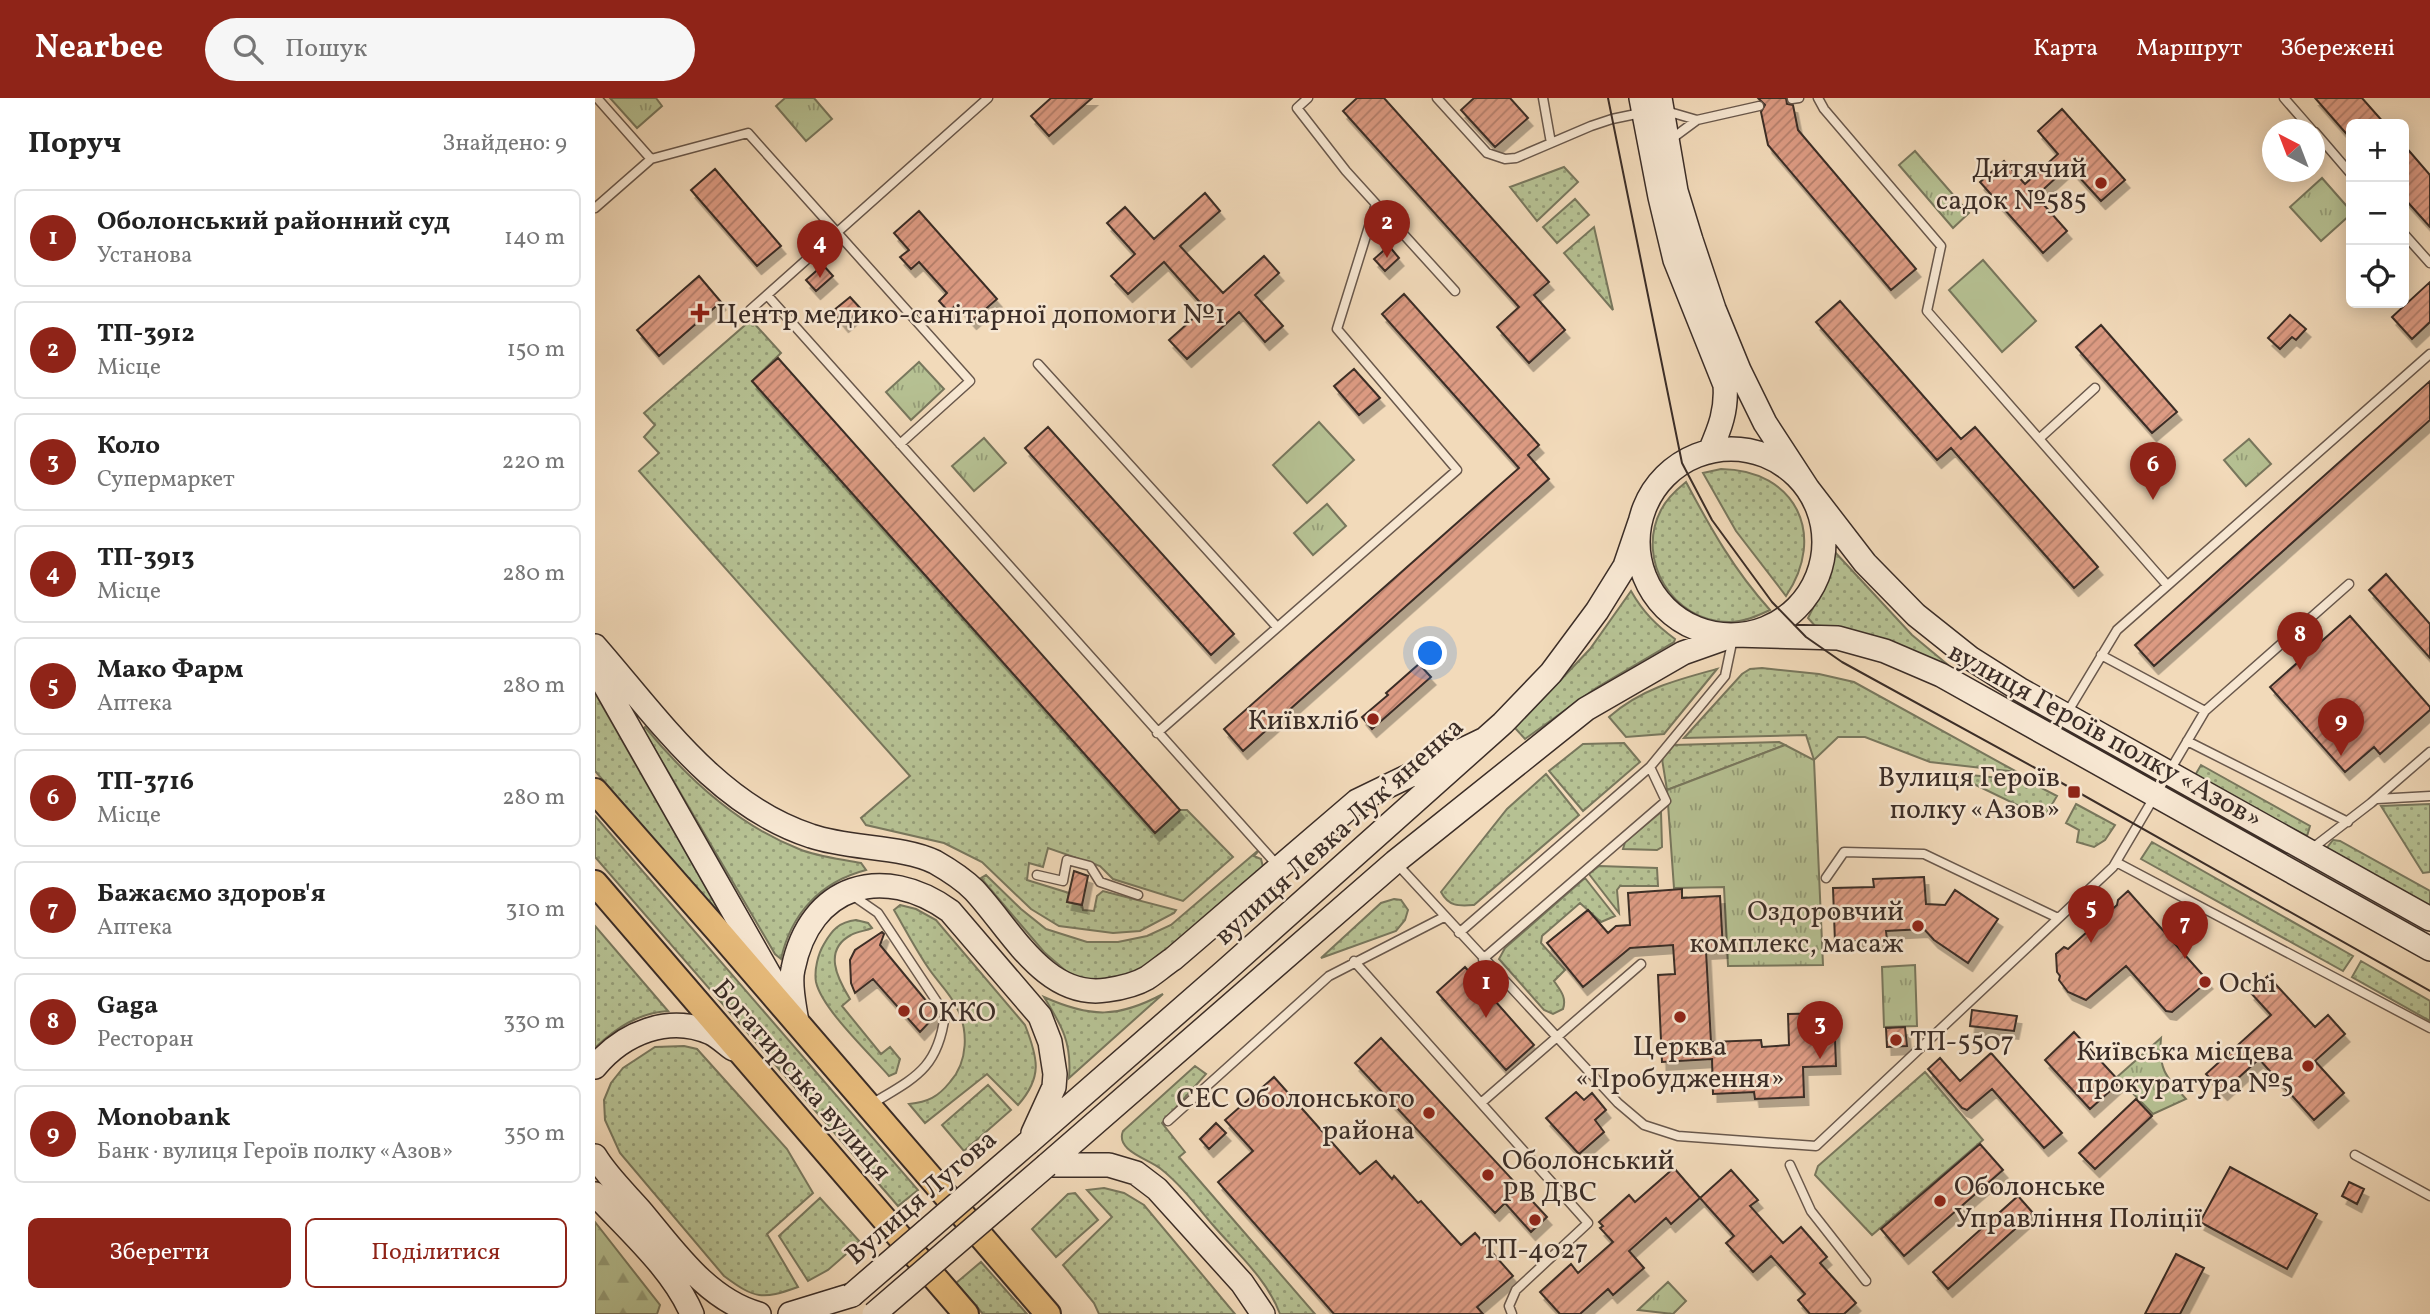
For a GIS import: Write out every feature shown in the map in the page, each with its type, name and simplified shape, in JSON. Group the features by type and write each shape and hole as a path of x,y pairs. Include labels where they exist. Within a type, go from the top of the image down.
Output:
{"main road":[{"path":"874,1314 1395,862 1586,709 1683,653 1734,635 1761,630 1786,617 1810,591 1821,566 1824,539 1820,513 1808,489 1765,423 1739,370 1714,309 1676,191 1667,142 1651,105"},
{"path":"1651,105 1660,197 1675,260 1725,386 1726,403 1722,424 1710,451"},
{"path":"1734,635 1706,631 1681,620 1659,602 1645,578 1638,550 1640,522 1648,499 1663,479 1682,463 1710,451 1738,449 1765,455 1789,469 1808,489"},
{"name":"вулиця Героїв полку «Азов»","path":"1808,489 1865,562 1916,615 1970,658 2168,774 2430,919"},
{"name":"вулиця Левка Лукʼяненка","path":"1028,1143 1483,740 1551,673 1597,611 1625,566 1640,522"},
{"name":"вулиця Героїв полку «Азов»","path":"1734,635 1838,638 1885,651 1964,687 2430,949"},
{"path":"595,646 690,755 745,805 775,822 811,836 853,846 906,853 932,861 972,888 1048,975 1083,991 1099,992 1122,988 1146,978 1357,801 1483,740"},
{"name":"Богатирська вулиця","path":"595,668 797,1023"},
{"name":"Богатирська вулиця","path":"595,791 1048,1314"},
{"name":"Богатирська вулиця","path":"595,883 966,1314"},
{"path":"797,1023 792,971 803,938 833,900 847,891 878,884 907,888 931,897 950,911 1040,1016 1050,1042 1055,1074 1054,1087 1028,1143"},
{"path":"595,1067 605,1055 628,1039 652,1027 678,1024 711,1033 746,1058"},
{"name":"Вулиця Лугова","path":"829,1314 1028,1143"},
{"path":"595,1156 694,1273 718,1294 745,1310 759,1314"},
{"path":"1047,1165 1109,1165 1136,1173 1157,1189 1234,1273 1263,1314"},
{"path":"595,1194 666,1272 685,1297 692,1314"},
{"path":"790,1314 852,1294"}],"lane":[{"path":"597,98 650,159"},
{"path":"750,310 988,98"},
{"path":"1308,98 1297,108 1346,171 1455,290"},
{"path":"1437,98 1486,153 1496,157 1516,158 1551,142 1651,105 1697,120"},
{"path":"1543,98 1551,142"},
{"path":"1818,98 1824,109 1941,246 1927,311 2167,585"},
{"path":"2284,98 2302,119"},
{"path":"1667,142 1697,120 1759,106"},
{"path":"595,208 650,159 748,133 970,381 900,444"},
{"path":"2325,145 2346,168"},
{"path":"1157,733 1457,470 1338,329 1376,204"},
{"path":"2409,240 2430,263"},
{"path":"767,295 1280,868"},
{"path":"2066,716 2117,630 2430,354"},
{"path":"1038,364 1277,628"},
{"path":"2040,438 2095,388"},
{"path":"1395,862 1618,1103 1644,1125 1678,1136 1816,1146 2116,862 2205,711 2350,584"},
{"path":"1459,933 1650,767 1725,676 1734,635"},
{"path":"2101,655 2205,711"},
{"path":"2187,741 2348,822"},
{"path":"2309,850 2377,799 2430,752"},
{"path":"1483,959 1666,802 1650,767"},
{"path":"2377,799 2430,796"},
{"path":"1826,878 1844,852 1924,854 2058,918"},
{"path":"1037,875 1063,881 1067,860 1090,866 1100,883 1138,894"},
{"path":"2116,862 2430,1028"},
{"path":"847,891 878,913 945,1014 943,1034 936,1054 920,1072 869,1106"},
{"path":"1168,1121 1329,976 1444,917"},
{"path":"1354,961 1588,1223 1516,1290 1509,1306 1512,1314"},
{"path":"1481,1103 1641,964"},
{"path":"2355,1155 2430,1196"},
{"path":"1790,1165 1811,1211 1866,1281"}],"green space":[{"path":"610,98 656,98 662,106 637,128"},
{"path":"785,98 814,98 832,119 806,141 776,106"},
{"path":"1915,151 1969,213 1953,228 1899,165"},
{"path":"1564,167 1578,182 1537,221 1510,187"},
{"path":"2325,181 2346,205 2346,218 2321,241 2290,207 2318,182"},
{"path":"1575,199 1589,215 1557,243 1543,227"},
{"path":"1594,227 1613,310 1564,253"},
{"path":"1983,260 2036,321 2002,352 1949,290"},
{"path":"751,320 781,353 752,381 1155,833 1180,810 1187,810 1233,857 1183,901 1113,879 1100,866 1048,848 1043,867 1029,863 1027,880 1069,893 1067,902 1082,905 1083,910 1094,911 1097,896 1103,891 1176,910 1174,913 1140,931 1113,933 1059,926 1031,909 982,862 944,843 866,825 861,818 910,776 639,471 659,453 644,437 655,425 644,413"},
{"path":"919,362 944,389 911,420 886,392"},
{"path":"1319,422 1354,460 1307,503 1273,465"},
{"path":"984,438 1006,463 974,491 952,466"},
{"path":"2249,439 2271,464 2246,486 2224,460"},
{"path":"1721,469 1747,472 1769,481 1785,494 1797,510 1803,529 1804,551 1798,573 1786,596 1736,531 1703,473"},
{"path":"1686,482 1724,549 1770,610 1740,621 1709,619 1691,612 1676,600 1664,585 1656,567 1654,529 1666,502"},
{"path":"1327,504 1346,526 1313,555 1294,533"},
{"path":"1833,550 1912,635 1971,684 1816,627 1808,618 1829,576"},
{"path":"1631,591 1650,618 1675,639 1674,642 1596,688 1525,739 1515,728 1590,649"},
{"path":"1717,669 1664,734 1626,737 1609,717 1646,692"},
{"path":"1750,669 1819,674 1854,682 2017,772 1930,762 1865,737 1838,737 1814,760 1806,735 1684,738 1742,674"},
{"path":"595,693 726,923 595,771"},
{"path":"645,727 695,781 755,827 806,852 861,863 866,870 835,883 810,902 792,928 781,959 775,954 643,729"},
{"path":"1779,742 1785,745 1667,790 1662,759 1674,745"},
{"path":"1624,743 1640,762 1583,811 1549,771 1583,744"},
{"path":"1785,745 1814,760 1823,965 1728,966 1724,887 1674,888 1667,790"},
{"path":"2201,765 2310,826 2307,836 2194,777"},
{"path":"1951,773 2028,781 2057,796 2044,818"},
{"path":"1546,774 1579,815 1474,905 1459,905 1447,900 1441,892 1507,809"},
{"path":"2076,804 2115,825 2105,840 2094,847 2077,842 2079,830 2066,823"},
{"path":"2430,804 2430,872 2423,873 2381,806"},
{"path":"1661,812 1662,847 1657,850 1623,849 1625,842"},
{"path":"595,816 918,1190 898,1206 595,857"},
{"path":"2333,840 2340,841 2430,891 2430,907 2326,849"},
{"path":"2152,842 2353,956 2343,971 2141,859"},
{"path":"1261,848 1254,856 1261,859 1263,867 1163,957 1121,979 1083,980 1067,972 1044,952 981,878 986,875 1046,929 1087,942 1118,942 1147,936 1171,925"},
{"path":"1599,866 1657,868 1658,886 1620,886 1617,890 1619,913 1589,874"},
{"path":"1585,878 1615,916 1601,922 1580,903 1542,936 1541,943 1565,970 1554,981 1563,997 1563,1009 1553,1014 1544,1010 1499,959 1505,948"},
{"path":"1401,900 1408,910 1405,920 1396,931 1321,958 1381,903"},
{"path":"900,905 916,909 936,920 1025,1025 1033,1047 1036,1067 1031,1085 1018,1105 987,1074 925,1123 909,1104 932,1098 950,1082 960,1065 965,1035 953,1001 927,966 894,910"},
{"path":"856,920 868,923 872,928 851,935 837,948 837,973 850,999 842,1006 881,1054 890,1047 900,1059 896,1073 889,1076 837,1018 816,982 817,962 827,939 841,925"},
{"path":"595,926 668,1011 637,1018 595,1048"},
{"path":"2361,961 2430,1001 2430,1021 2352,977"},
{"path":"1915,965 1917,1026 1884,1027 1882,967"},
{"path":"1163,994 1069,1078 1069,1055 1064,1035 1044,997 1076,1009 1104,1012 1132,1008"},
{"path":"2161,1038 2162,1065 2173,1085 2186,1099 2153,1114 2117,1077"},
{"path":"684,1046 697,1049 787,1149 813,1193 767,1234 798,1287 776,1294 759,1295 724,1276 620,1153 605,1120 604,1100 611,1083 623,1068 655,1047"},
{"path":"1195,1066 1206,1074 1162,1123 1185,1152 1179,1157 1315,1314 1280,1314 1267,1289 1250,1266 1181,1188 1161,1169 1135,1154 1124,1144 1123,1131"},
{"path":"1925,1072 1983,1140 1872,1235 1815,1175 1818,1166"},
{"path":"988,1085 1011,1110 964,1151 942,1125"},
{"path":"1104,1188 1124,1193 1144,1205 1235,1314 1099,1314 1094,1303 1063,1265 1112,1217 1087,1190"},
{"path":"1075,1193 1098,1220 1056,1257 1032,1229 1068,1194"},
{"path":"820,1198 860,1242 828,1270 808,1281 779,1236"},
{"path":"595,1222 660,1305 657,1314 595,1314"},
{"path":"981,1262 1027,1314 983,1314 956,1283"},
{"path":"1668,1282 1686,1301 1673,1314 1638,1310"}],"building":[{"path":"1051,98 1092,98 1049,136 1031,116"},
{"path":"1357,98 1384,98 1549,282 1534,295 1565,330 1529,363 1497,327 1519,307 1343,111"},
{"path":"1474,98 1510,98 1528,118 1495,147 1461,110"},
{"path":"1758,98 1786,98 1787,104 1793,105 1798,130 1916,269 1891,290 1768,145 1761,112 1765,105"},
{"path":"2315,98 2362,98 2381,119 2346,119 2346,133"},
{"path":"2062,109 2125,180 2101,201 2069,166 2036,196 2067,231 2043,253 1980,182 2004,161 2025,184 2058,154 2038,131"},
{"path":"2409,151 2430,175 2430,227 2409,204"},
{"path":"715,169 781,246 757,266 691,190"},
{"path":"1205,193 1220,211 1180,246 1223,293 1264,256 1279,273 1255,295 1283,326 1265,342 1239,312 1187,359 1169,340 1205,308 1164,262 1128,294 1111,276 1135,254 1107,223 1125,207 1154,239"},
{"path":"919,211 997,299 972,321 957,304 949,312 939,301 947,293 919,262 911,269 900,257 909,250 894,233"},
{"path":"1389,246 1399,258 1385,271 1374,259"},
{"path":"823,265 833,276 816,291 806,280"},
{"path":"699,276 721,302 659,356 637,330"},
{"path":"2430,282 2430,322 2412,339 2392,317 2402,308 2409,308 2409,301"},
{"path":"1404,294 1539,445 1528,455 1549,479 1243,751 1224,729 1519,468 1382,314"},
{"path":"850,297 861,309 844,324 833,311"},
{"path":"1840,301 1961,439 1975,427 2098,567 2074,588 1951,448 1937,460 1816,322"},
{"path":"2290,315 2306,329 2296,340 2292,337 2280,349 2268,338"},
{"path":"2101,325 2177,412 2152,433 2076,347"},
{"path":"778,358 1180,810 1155,833 752,381"},
{"path":"1354,369 1380,398 1359,415 1334,386"},
{"path":"2430,381 2430,420 2154,666 2135,645"},
{"path":"1048,427 1234,634 1211,655 1025,448"},
{"path":"2386,574 2430,624 2430,658 2369,590"},
{"path":"2350,616 2430,710 2380,754 2374,747 2345,772 2270,687"},
{"path":"1419,664 1431,677 1372,729 1362,717"},
{"path":"1074,871 1088,876 1082,905 1067,902"},
{"path":"1924,877 1926,904 1945,905 1955,890 1998,919 1968,963 1934,940 1924,929 1886,931 1887,940 1835,942 1833,888 1874,887 1873,879"},
{"path":"1682,889 1682,898 1720,896 1723,950 1706,951 1711,1042 1761,1040 1762,1047 1789,1045 1788,1014 1834,1013 1836,1066 1803,1067 1804,1097 1755,1099 1754,1092 1713,1094 1712,1059 1662,1062 1658,975 1675,974 1673,945 1630,948 1583,987 1547,943 1588,910 1608,933 1616,926 1630,925 1628,893"},
{"path":"2128,891 2208,981 2172,1012 2166,1011 2126,966 2086,1000 2068,992 2059,980 2056,954 2064,947 2068,949 2117,905 2118,900"},
{"path":"882,932 884,934 880,945 937,1014 920,1032 873,979 855,993 851,983 850,960 855,950"},
{"path":"1465,967 1534,1045 1506,1070 1437,992"},
{"path":"2268,976 2315,1027 2328,1015 2345,1034 2315,1061 2344,1093 2314,1120 2259,1059 2223,1092 2206,1074 2271,1015 2250,992"},
{"path":"1972,1010 2017,1016 2014,1031 1970,1026"},
{"name":"ТП-5507","path":"1905,1027 1907,1046 1887,1047 1886,1028"},
{"path":"2074,1032 2120,1082 2090,1109 2045,1060"},
{"path":"1381,1038 1547,1217 1531,1232 1505,1203 1495,1213 1355,1063"},
{"path":"1991,1053 2062,1133 2044,1148 1992,1089 1967,1110 1962,1108 1928,1069 1940,1058 1960,1081"},
{"path":"1274,1077 1360,1174 1376,1161 1392,1179 1394,1176 1418,1203 1421,1201 1461,1245 1475,1233 1513,1276 1477,1307 1483,1314 1334,1314 1218,1182 1253,1151 1225,1120"},
{"path":"1576,1092 1584,1100 1592,1093 1606,1110 1595,1120 1604,1132 1579,1154 1546,1118"},
{"path":"2136,1099 2152,1116 2095,1169 2079,1153"},
{"path":"1216,1123 1226,1133 1209,1149 1200,1139"},
{"name":"Оболонське Управління Поліції","path":"1980,1144 2003,1170 1904,1256 1881,1229"},
{"path":"2230,1167 2317,1214 2287,1269 2200,1222"},
{"path":"1674,1168 1700,1198 1671,1224 1666,1218 1629,1251 1644,1268 1613,1295 1608,1289 1580,1314 1560,1314 1540,1292 1571,1264 1578,1273 1613,1242 1600,1228 1603,1226 1599,1222 1629,1195 1635,1202"},
{"path":"1731,1170 1758,1200 1750,1206 1783,1243 1801,1227 1827,1257 1820,1263 1856,1303 1844,1314 1810,1314 1798,1300 1805,1294 1771,1256 1753,1272 1726,1243 1734,1236 1700,1198"},
{"path":"2349,1182 2364,1189 2357,1204 2342,1196"},
{"path":"2018,1196 2033,1213 1948,1289 1933,1272"},
{"path":"2176,1254 2204,1268 2180,1314 2145,1314"}],"tram line":[{"path":"1608,98 1682,463 1712,520 1772,602 1806,637 1842,662 2430,991"}],"place":[{"name":"Дитячий садок №585","path":"2101,183"},
{"name":"ТП-3912","path":"1387,258"},
{"name":"ТП-3913","path":"820,278"},
{"name":"Центр медико-санітарної допомоги №1","path":"700,313"},
{"name":"ТП-3716","path":"2153,500"},
{"name":"Gaga","path":"2300,670"},
{"name":"Київхліб","path":"1373,719"},
{"name":"Monobank","path":"2341,756"},
{"name":"Вулиця Героїв полку «Азов»","path":"2074,792"},
{"name":"Оздоровчий комплекс, масаж","path":"1918,926"},
{"name":"Мако Фарм","path":"2091,943"},
{"name":"Бажаємо здоров'я","path":"2185,959"},
{"name":"Ochi","path":"2205,982"},
{"name":"ОККО","path":"904,1011"},
{"name":"Церква «Пробудження»","path":"1680,1017"},
{"name":"Оболонський районний суд","path":"1486,1018"},
{"name":"ТП-5507","path":"1896,1040"},
{"name":"Коло","path":"1820,1059"},
{"name":"Київська місцева прокуратура №5","path":"2308,1066"},
{"name":"СЕС Оболонського района","path":"1429,1113"},
{"name":"Оболонський РВ ДВС","path":"1488,1175"},
{"name":"Оболонське Управління Поліції","path":"1940,1201"},
{"name":"ТП-4027","path":"1535,1220"}]}
